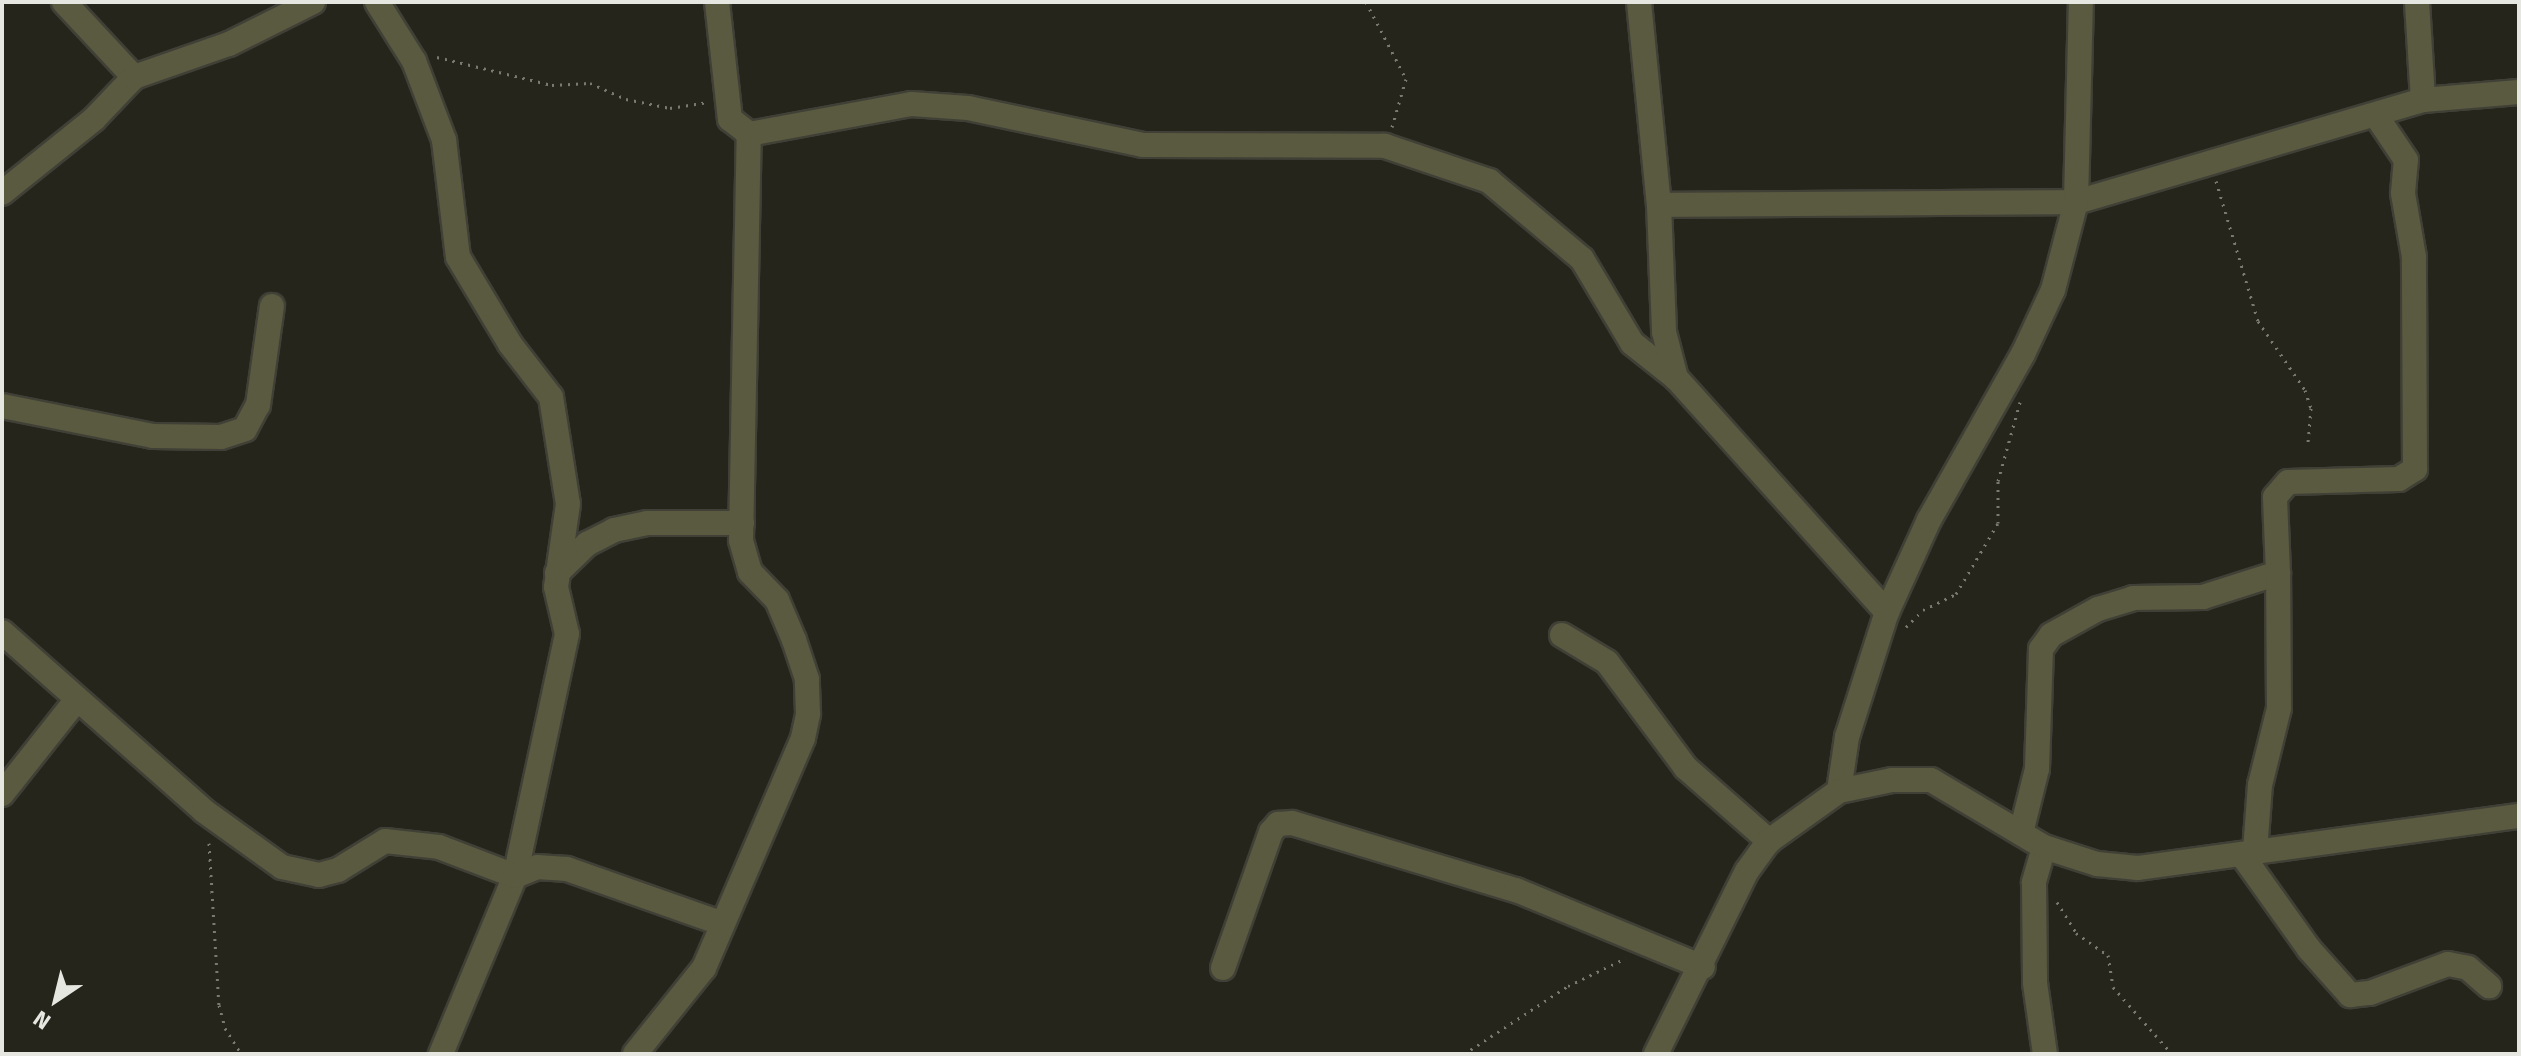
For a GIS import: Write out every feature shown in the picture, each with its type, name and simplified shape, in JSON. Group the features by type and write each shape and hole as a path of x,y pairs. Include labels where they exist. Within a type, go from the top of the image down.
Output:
{"street":[{"path":"64,2 134,77"},
{"path":"2,193 94,119 134,77 229,44 313,2"},
{"path":"377,2 414,61 444,140 458,257 510,344 551,397 568,504 557,574 567,634 515,876 441,1054"},
{"path":"717,2 727,99 733,125 749,134 911,104 968,108 1143,145 1385,146 1489,181 1523,205 1582,259 1632,343 1676,378 1887,612"},
{"path":"1639,2 1659,205 1664,332 1676,378"},
{"path":"1839,791 1847,737 1887,612 1929,520 2041,317 2076,202 2081,2"},
{"path":"2417,2 2423,100"},
{"path":"1659,205 2076,202 2423,100 2519,92"},
{"path":"2375,114 2406,160 2403,193 2414,257 2410,297 2417,461 2413,472 2399,479 2283,484 2274,515 2278,573 2279,708 2260,785 2248,853 2309,949 2350,995 2370,993 2448,964 2468,968 2489,986"},
{"path":"635,1054 693,985 723,924 803,738 808,701 807,679 781,608 757,582 744,557 742,523 749,134"},
{"path":"2,406 153,436 221,437 245,429 258,405 272,306"},
{"path":"557,574 587,544 614,530 647,523 742,523"},
{"path":"2021,833 2039,757 2041,649 2051,635 2098,609 2133,598 2203,597 2278,573"},
{"path":"2,632 75,702 204,811 282,867 303,874 338,870 385,841 439,847 515,876 537,867 567,869 723,924"},
{"path":"1562,635 1607,662 1686,768 1769,841"},
{"path":"2,794 75,702"},
{"path":"1656,1054 1703,967 1747,871 1769,841 1839,791 1892,780 1931,780 2021,833 2041,857 2035,983 2045,1054"},
{"path":"2041,857 2138,868 2519,816"},
{"path":"1223,968 1271,832 1278,824 1292,823 1516,890 1703,967"}],"path":[{"path":"1366,2 1406,79 1385,146"},
{"path":"414,61 435,57 552,85 590,83 626,99 670,108 727,99"},
{"path":"2211,161 2258,321 2305,390 2311,408 2308,446"},
{"path":"1902,631 1923,610 1956,594 1998,523 1998,481 2021,412 2020,398"},
{"path":"204,811 219,1005 225,1028 241,1054"},
{"path":"2041,857 2076,933 2108,955 2113,987 2172,1054"},
{"path":"1464,1054 1568,986 1651,946"}]}
